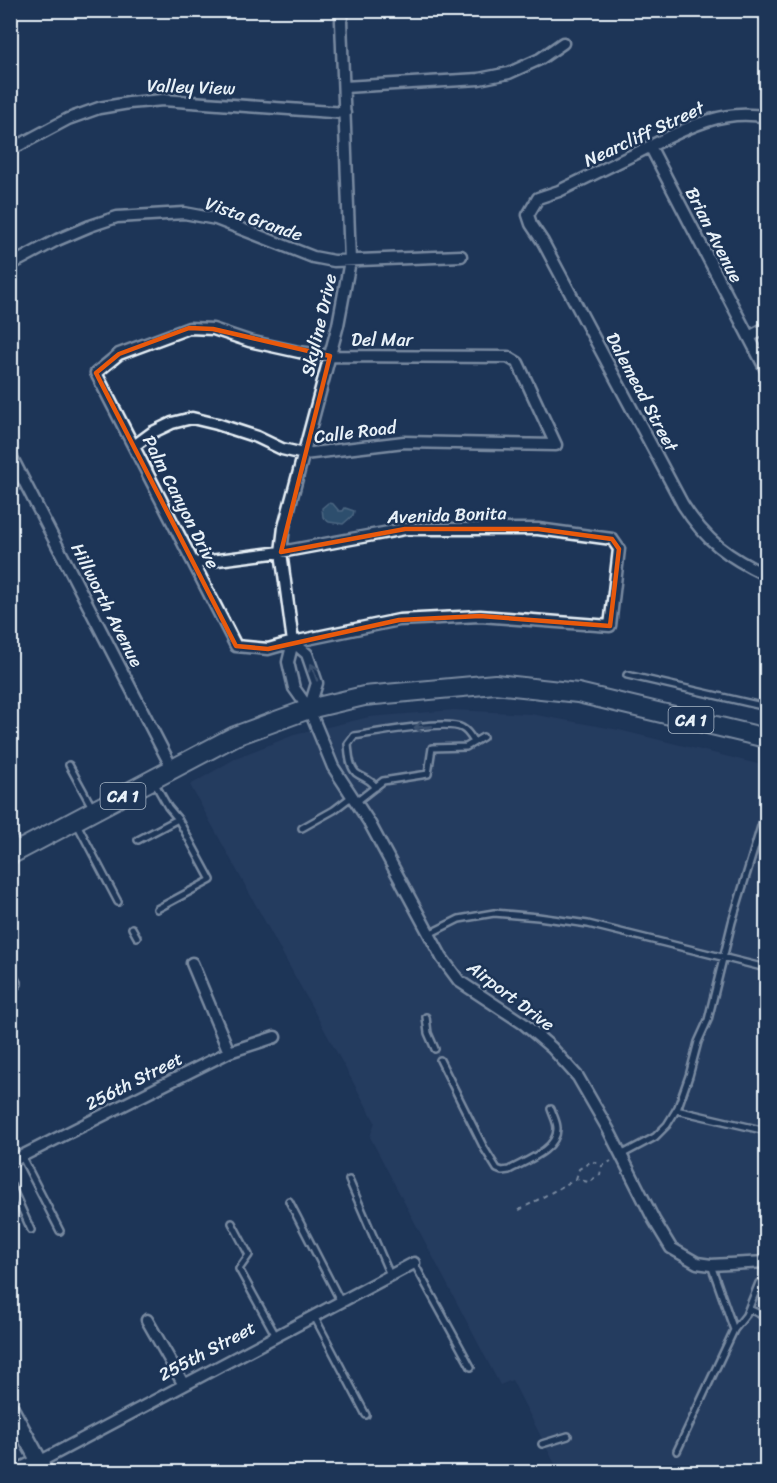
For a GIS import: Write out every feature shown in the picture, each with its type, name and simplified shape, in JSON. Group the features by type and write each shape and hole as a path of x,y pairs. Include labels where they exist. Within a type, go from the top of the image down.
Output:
{"highway":[{"name":"CA 1","path":"15,852 235,736 309,709 364,696 495,684 578,693 766,738"}],"street":[{"name":"Skyline Drive","path":"309,709 294,687 288,662 293,642 281,552 284,527 330,356 350,261 341,21 344,10"},
{"path":"344,87 479,80 509,73 540,58 563,43"},
{"name":"Valley View","path":"10,150 68,119 99,108 129,103 164,100 345,112"},
{"name":"Nearcliff Street","path":"538,198 560,191 693,125 723,116 751,114 766,117"},
{"name":"Brian Avenue","path":"650,147 766,370"},
{"name":"Dalemead Street","path":"538,198 528,215 531,224 549,252 695,525 712,543 730,556 766,575"},
{"name":"Vista Grande","path":"10,265 57,240 117,217 184,213 216,219 313,257 334,261 461,256"},
{"name":"Del Mar","path":"96,373 119,354 189,328 213,329 299,352 330,356 508,357 518,363 556,445"},
{"path":"749,337 766,328"},
{"name":"Palm Canyon Drive","path":"96,373 236,646 268,649 293,642"},
{"name":"Calle Road","path":"134,446 153,432 172,423 192,418 257,437 282,449 304,454 404,442 556,445"},
{"name":"Hillworth Avenue","path":"10,454 173,770"},
{"name":"Avenida Bonita","path":"194,563 281,552 405,529 538,529 612,539 619,549 610,626 480,616 399,620 293,642"},
{"path":"293,642 307,654 317,683 309,709"},
{"name":"Airport Drive","path":"309,709 333,767 369,822 442,958 459,981 524,1024 552,1048 578,1077 671,1248 697,1263 711,1265 766,1262"},
{"path":"192,963 229,1052"},
{"name":"256th Street","path":"10,1162 229,1052 275,1037"},
{"name":"255th Street","path":"18,1473 42,1467 184,1386 414,1263"},
{"path":"147,1320 184,1386"},
{"path":"10,1408 42,1467"}],"lane":[{"path":"627,675 766,707"},
{"path":"376,787 369,779 357,774 352,768 348,744 354,736 423,726 461,726 474,742"},
{"path":"302,828 383,781 428,774 432,748 466,747 483,736"},
{"path":"69,765 94,811"},
{"path":"153,780 212,880 157,909"},
{"path":"621,1155 655,1137 667,1125 676,1110 689,1076 698,1042 708,1020 741,890 766,810"},
{"path":"138,840 178,819"},
{"path":"75,821 118,902"},
{"path":"10,831 15,852"},
{"path":"429,934 459,919 471,917 494,914 538,917 588,924 766,968"},
{"path":"132,928 137,937"},
{"path":"10,969 18,984 10,993"},
{"path":"426,1017 428,1033 435,1049"},
{"path":"440,1060 497,1169 509,1170 550,1146 556,1137 557,1126 551,1109"},
{"path":"676,1110 766,1131"},
{"path":"22,1156 60,1232"},
{"path":"349,1180 390,1275"},
{"path":"10,1183 31,1230"},
{"path":"289,1201 341,1302"},
{"path":"232,1223 249,1255 239,1269 276,1336"},
{"path":"414,1263 471,1367"},
{"path":"711,1265 734,1330"},
{"path":"677,1451 734,1330 749,1309 759,1283"},
{"path":"749,1309 766,1317"},
{"path":"314,1316 366,1415"},
{"path":"542,1444 568,1436"}],"path":[{"path":"519,1210 576,1179 588,1182 600,1175 602,1166 621,1155"},
{"path":"576,1179 579,1169 591,1161 602,1166"}],"highlighted area":[{"path":"189,328 213,329 330,356 281,552 405,529 538,529 612,539 619,549 610,626 480,616 399,620 268,649 236,646 96,373 119,354"}],"shaded area":[{"path":"328,503 333,504 339,511 345,508 354,511 353,515 343,524 329,522 323,517 322,508"},
{"path":"454,710 531,714 619,730 766,766 766,1472 559,1472 512,1380 500,1385 370,1137 375,1122 190,785 238,757 294,735 369,717"}]}
